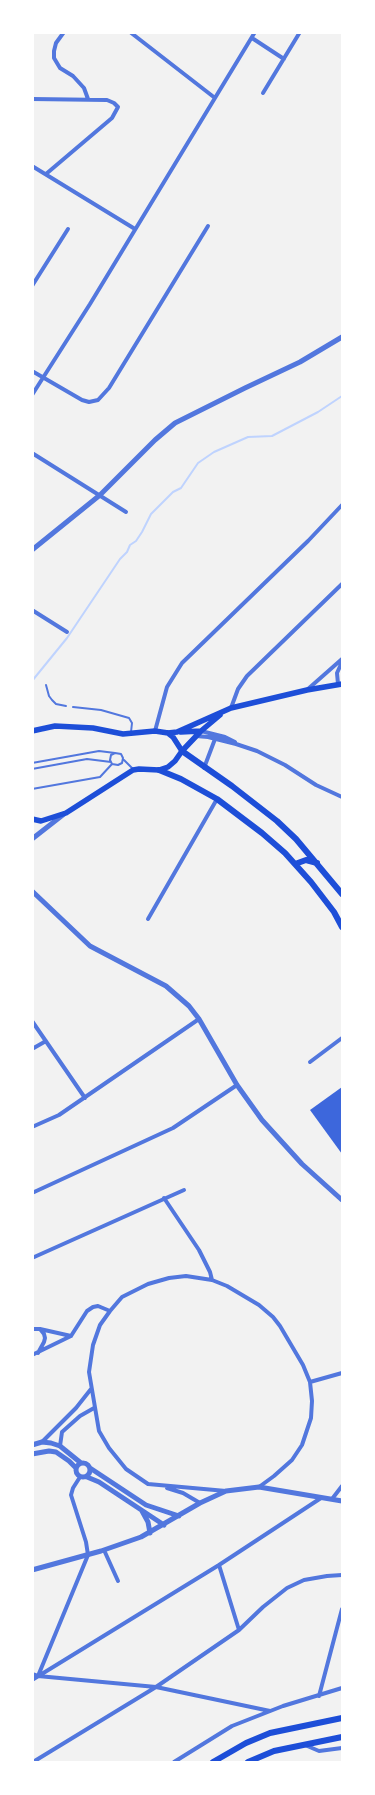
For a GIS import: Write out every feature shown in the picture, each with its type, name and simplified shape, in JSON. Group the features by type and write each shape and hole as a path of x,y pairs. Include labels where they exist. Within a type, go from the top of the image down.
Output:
{"main road":[{"path":"177,732 231,708 340,684"},
{"path":"159,770 171,765 195,736 224,712"},
{"path":"32,731 55,726 78,726 131,734 155,731 168,733 201,731"},
{"path":"168,733 182,751 277,820 318,864 342,894"},
{"path":"32,819 41,821 66,813 139,768 159,770 181,779 217,799 262,833 295,864 326,901 342,927"},
{"path":"295,864 306,860 318,864"},
{"path":"214,1762 246,1743 270,1733 342,1718"},
{"path":"248,1762 274,1751 342,1737"}],"street":[{"path":"64,32 56,43 54,58 60,68 73,76 84,88 88,99"},
{"path":"130,32 215,98"},
{"path":"32,394 256,32"},
{"path":"263,93 300,32"},
{"path":"252,38 284,59"},
{"path":"32,99 88,99 112,102 118,107 112,118 46,174"},
{"path":"32,166 135,229"},
{"path":"32,371 75,397 89,402 98,400 109,388 208,226"},
{"path":"32,286 68,229"},
{"path":"32,550 100,494 175,423 300,362 342,337"},
{"path":"32,453 126,512"},
{"path":"155,731 166,687 182,663 308,541 342,505"},
{"path":"231,708 238,689 246,676 342,584"},
{"path":"32,610 67,632"},
{"path":"340,684 337,673 342,660"},
{"path":"307,690 342,660"},
{"path":"201,731 225,737 236,744"},
{"path":"195,736 236,744 269,756 316,785 342,797"},
{"path":"204,768 215,739"},
{"path":"148,919 217,799"},
{"path":"32,838 66,813"},
{"path":"32,891 90,946 166,986 189,1006 199,1019 237,1085 262,1120 302,1164 342,1200"},
{"path":"32,1127 59,1115 199,1019"},
{"path":"32,1021 84,1098"},
{"path":"310,1062 342,1038"},
{"path":"32,1049 46,1041"},
{"path":"32,1193 173,1128 237,1085"},
{"path":"32,1258 184,1190"},
{"path":"164,1198 199,1250 212,1280"},
{"path":"259,1487 292,1460 302,1445 311,1418 310,1382 280,1326 259,1305 227,1286 212,1280 186,1276 153,1282 135,1289 122,1297 100,1325 91,1352 89,1372 99,1431 109,1448 126,1469 148,1484 226,1491 259,1487 342,1501"},
{"path":"32,1355 71,1336 87,1311 93,1307 98,1306 110,1311"},
{"path":"32,1329 71,1336"},
{"path":"38,1353 45,1338 40,1329"},
{"path":"310,1382 342,1373"},
{"path":"42,1442 76,1408 91,1389"},
{"path":"60,1446 62,1432 80,1416 94,1408"},
{"path":"32,1445 42,1442 60,1446 81,1463 87,1464 90,1468 146,1505 179,1516"},
{"path":"32,1454 56,1452 76,1468 76,1472 80,1477"},
{"path":"76,1468 81,1463"},
{"path":"87,1477 90,1473 90,1468"},
{"path":"80,1477 87,1477 99,1482 164,1525"},
{"path":"38,1676 88,1555 72,1495 72,1488 80,1477"},
{"path":"162,1486 183,1493 200,1504"},
{"path":"332,1499 342,1486"},
{"path":"32,1570 104,1550 150,1533 226,1491"},
{"path":"32,1680 220,1565 321,1498"},
{"path":"142,1510 148,1522 150,1533"},
{"path":"104,1550 118,1581"},
{"path":"220,1565 239,1630"},
{"path":"33,1762 156,1687 239,1630 286,1588 304,1580 342,1575"},
{"path":"319,1696 342,1609"},
{"path":"32,1674 156,1687 270,1711"},
{"path":"174,1762 232,1726 270,1711 342,1688"},
{"path":"303,1744 315,1751 342,1748"}],"lane":[{"path":"46,685 52,700 56,704 66,706"},
{"path":"73,707 101,710 128,718 132,723 131,734"},
{"path":"32,762 99,751 121,754 134,770"},
{"path":"112,763 110,758 115,753"},
{"path":"32,769 87,759 112,763 116,766 123,762 123,758"},
{"path":"32,789 100,777 112,763"}],"building":[{"path":"342,1087 342,1154 310,1110"}],"waterway":[{"path":"32,681 67,638 120,559 127,552 130,545 136,541 151,514 173,492 181,488 198,463 214,452 248,437 272,436 318,412 342,396"}]}
